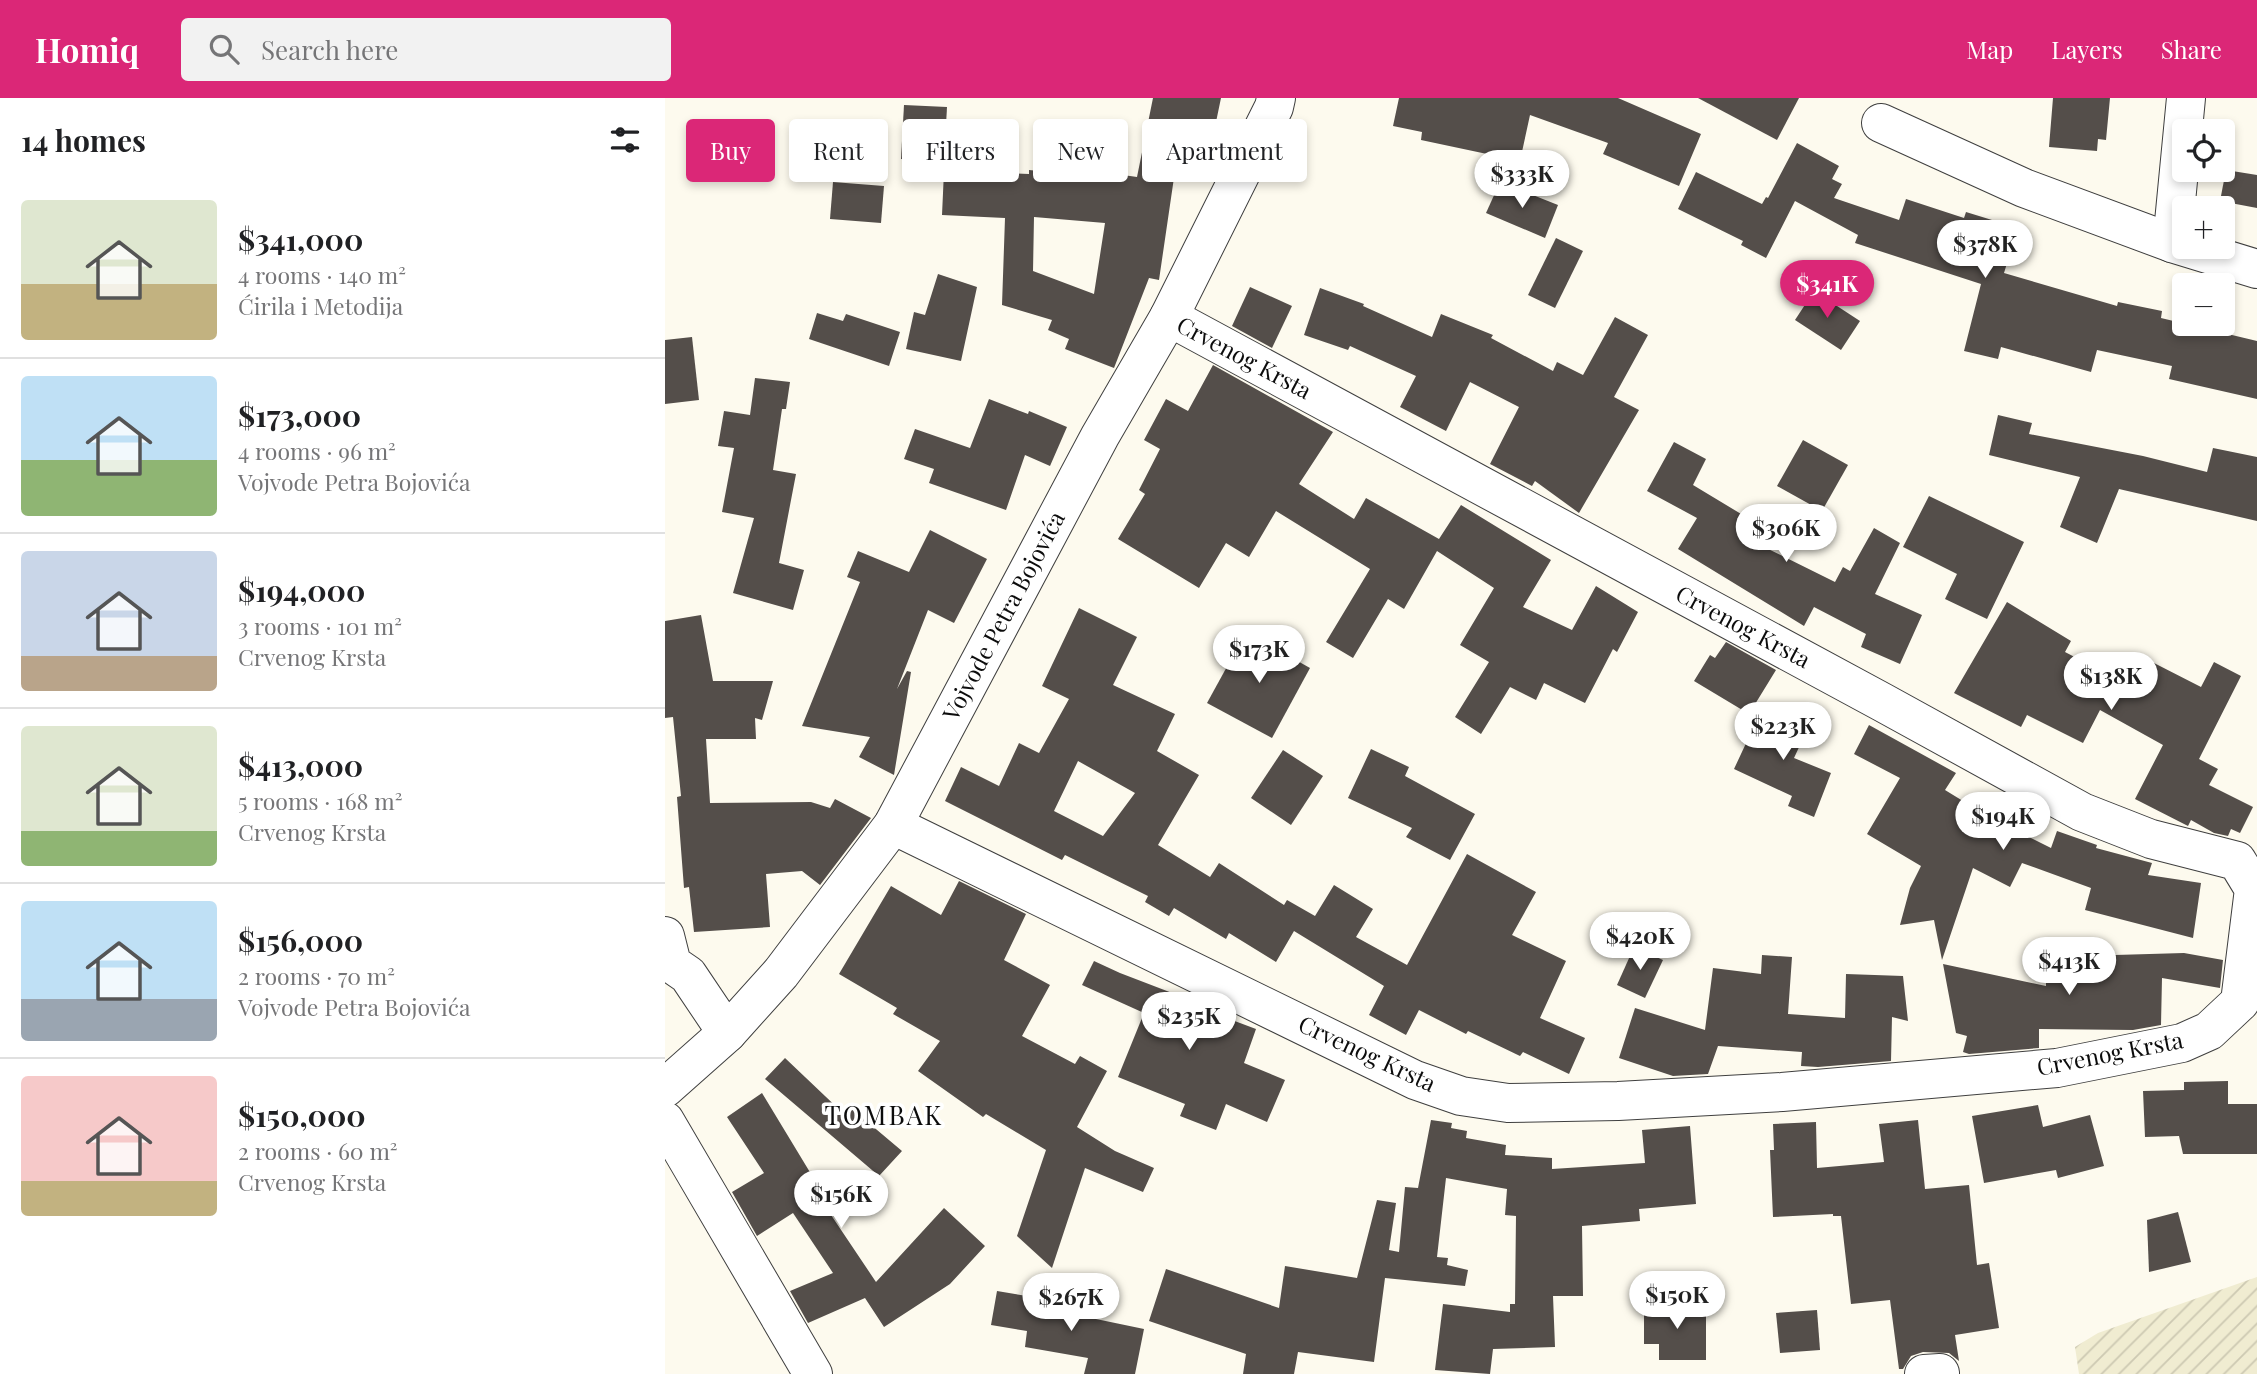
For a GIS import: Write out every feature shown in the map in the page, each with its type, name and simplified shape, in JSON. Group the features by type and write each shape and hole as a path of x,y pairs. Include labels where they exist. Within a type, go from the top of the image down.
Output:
{"street":[{"name":"Vojvode Petra Bojovića","path":"665,1087 727,1033 781,973 893,825 1100,436 1169,317 1274,107 1276,98"},
{"path":"2177,196 2186,98"},
{"path":"1881,123 2024,188 2172,243"},
{"path":"2222,259 2257,270"},
{"name":"Crvenog Krsta","path":"893,825 1415,1080 1461,1096 1508,1103 1618,1101 1782,1092 2057,1068 2182,1043 2209,1031 2240,1003 2254,889 2237,861 2151,839 2083,812 1169,317"},
{"path":"667,955 688,975 727,1033"},
{"path":"665,1121 813,1374"}],"shaded area":[{"path":"2257,1277 2257,1374 2079,1374 2075,1347 2098,1333"}],"building":[{"path":"1153,98 1221,98 1217,119 1149,119"},
{"path":"1399,98 1618,98 1701,134 1679,186 1603,154 1608,143 1530,115 1520,161 1421,140 1422,132 1393,126"},
{"path":"1698,98 1799,98 1777,140"},
{"path":"2053,98 2110,98 2106,140 2098,139 2097,151 2049,147"},
{"path":"904,105 947,107 946,119 903,119"},
{"path":"1797,143 1839,166 1832,179 1842,184 1834,198 1899,220 1906,199 1964,218 1966,212 2018,228 2004,273 2117,306 2118,302 2162,311 2161,318 2172,321 2172,336 2235,336 2257,341 2257,399 2169,379 2172,366 2097,350 2091,372 2001,347 1998,359 1964,351 1981,284 1855,243 1858,235 1795,201 1766,258 1741,245 1743,241 1678,209 1696,172 1762,204 1766,197 1768,198"},
{"path":"1142,152 1142,182 1173,182 1159,280 1149,278 1114,368 1065,349 1069,339 1048,330 1052,320 1002,305 1005,218 942,215 944,182 1019,182 1019,174 1029,174 1029,170 1033,170 1033,182 1128,182 1128,176 1137,177","holes":["1034,217 1105,223 1094,294 1033,271"]},
{"path":"2235,171 2257,175 2257,208 2235,204 2235,196 2221,196 2224,182 2235,182"},
{"path":"833,182 884,186 881,223 830,219"},
{"path":"1500,182 1558,205 1545,238 1486,213"},
{"path":"1556,238 1583,251 1555,308 1528,295"},
{"path":"938,274 977,287 961,361 906,349 914,312 925,315"},
{"path":"1250,287 1292,306 1272,348 1232,326"},
{"path":"1320,288 1364,304 1363,306 1432,337 1441,314 1493,335 1491,338 1553,371 1557,362 1583,375 1615,317 1648,335 1614,397 1639,410 1579,513 1535,481 1532,486 1490,464 1519,407 1470,382 1446,431 1400,407 1416,376 1350,346 1348,350 1304,335"},
{"path":"1814,291 1860,321 1841,350 1795,320"},
{"path":"817,313 843,321 846,314 900,332 889,366 809,339"},
{"path":"692,337 699,400 665,404 665,340"},
{"path":"1213,365 1333,432 1299,484 1354,519 1366,498 1439,539 1461,505 1551,560 1523,607 1572,630 1596,586 1638,612 1617,652 1613,649 1585,703 1544,683 1536,700 1510,687 1481,734 1455,717 1489,662 1460,645 1494,588 1437,551 1404,609 1388,599 1353,658 1326,642 1370,569 1276,511 1249,557 1226,543 1199,588 1118,539 1145,494 1139,490 1160,449 1144,440 1166,399 1188,411"},
{"path":"755,378 790,382 786,409 782,409 773,470 796,474 779,563 804,570 793,610 733,593 754,518 722,512 734,448 718,446 724,411 750,415"},
{"path":"989,399 1028,414 1029,411 1067,427 1050,466 1025,455 1006,510 929,483 934,469 904,459 915,429 970,448"},
{"path":"1998,415 2032,423 2029,434 2143,456 2207,472 2213,448 2257,457 2257,521 2119,489 2097,543 2060,527 2080,477 1989,455"},
{"path":"1803,440 1848,465 1822,511 1777,486"},
{"path":"1674,442 1706,459 1693,485 1766,529 1758,544 1835,582 1843,567 1850,571 1874,528 1900,543 1875,594 1922,615 1900,664 1861,647 1866,634 1814,607 1804,626 1678,549 1697,518 1647,491"},
{"path":"1929,496 2024,542 1987,619 1945,599 1957,574 1903,547"},
{"path":"930,530 987,559 954,623 928,610 897,689 907,671 911,672 894,775 859,757 870,737 802,726 860,582 847,577 858,551 909,572"},
{"path":"2007,602 2071,641 2065,652 2140,691 2154,663 2201,687 2214,662 2241,676 2199,759 2218,769 2209,785 2253,807 2240,833 2231,829 2228,836 2214,833 2191,820 2188,826 2135,799 2163,745 2100,710 2083,743 2027,715 2021,727 1954,693"},
{"path":"1079,608 1137,637 1113,685 1175,714 1157,751 1199,775 1158,845 1210,877 1219,863 1284,905 1287,900 1315,916 1334,885 1373,909 1356,937 1407,965 1467,854 1536,892 1512,935 1566,961 1540,1018 1585,1038 1569,1074 1523,1052 1520,1056 1468,1031 1466,1034 1419,1010 1406,1035 1369,1015 1384,986 1294,931 1276,962 1229,933 1226,939 1174,908 1169,916 1145,902 1148,896 1065,855 1062,860 945,801 961,767 999,786 1019,743 1039,753 1069,699 1042,686","holes":["1078,761 1135,793 1103,836 1054,811"]},
{"path":"701,615 713,681 773,681 762,720 755,718 756,739 706,739 710,803 811,802 830,808 835,799 871,818 820,885 802,871 766,874 770,927 694,932 689,887 684,888 677,797 681,796 673,717 665,718 665,621"},
{"path":"1246,632 1310,668 1272,738 1207,703"},
{"path":"1726,642 1776,670 1749,714 1694,681 1710,655 1715,658"},
{"path":"1762,709 1807,730 1794,758 1831,773 1814,817 1788,806 1792,796 1734,769"},
{"path":"1869,725 1956,773 1945,790 1989,817 2051,848 2057,831 2097,845 2096,848 2152,863 2148,875 2201,883 2193,938 2085,910 2091,888 2022,863 2010,887 1973,868 1942,960 1934,920 1900,925 1910,888 1921,866 1867,834 1900,778 1854,754"},
{"path":"1371,749 1409,767 1405,776 1475,814 1450,860 1406,837 1412,828 1348,798"},
{"path":"1283,750 1323,776 1291,825 1251,798"},
{"path":"959,881 1026,914 1004,960 1050,985 1022,1036 1075,1064 1080,1056 1107,1071 1077,1127 1115,1151 1154,1168 1143,1192 1085,1168 1052,1268 1017,1236 1046,1150 986,1114 983,1117 918,1071 940,1041 893,1014 897,1008 839,974 891,886 941,915"},
{"path":"1634,947 1663,960 1645,998 1617,985"},
{"path":"2184,953 2223,960 2220,988 2162,978 2161,1025 2133,1030 2039,1029 2039,1048 1969,1054 1963,1052 1967,1036 1956,1033 1943,964 2046,986 2046,957"},
{"path":"1762,955 1792,957 1788,1014 1845,1018 1846,974 1903,976 1908,1021 1892,1017 1891,1061 1801,1066 1802,1052 1718,1046 1708,1074 1673,1076 1619,1058 1635,1008 1705,1030 1713,968 1761,974"},
{"path":"1094,961 1193,1001 1192,1005 1256,1029 1244,1063 1285,1080 1267,1122 1226,1104 1216,1130 1180,1116 1185,1104 1118,1077 1144,1013 1082,985"},
{"path":"785,1058 845,1115 851,1108 902,1151 879,1176 765,1079"},
{"path":"2228,1081 2228,1104 2257,1104 2257,1154 2183,1154 2179,1136 2145,1137 2143,1091 2184,1090 2184,1082"},
{"path":"762,1093 831,1207 827,1209 876,1282 944,1208 985,1246 950,1284 884,1327 865,1298 808,1323 790,1291 833,1273 793,1213 757,1236 732,1192 764,1173 727,1117"},
{"path":"2038,1105 2043,1127 2090,1115 2104,1166 2058,1178 2056,1170 1984,1183 1972,1116"},
{"path":"1431,1120 1452,1123 1451,1128 1467,1131 1466,1138 1506,1145 1505,1155 1552,1158 1552,1169 1645,1163 1642,1130 1690,1126 1696,1204 1639,1209 1640,1221 1582,1226 1583,1296 1553,1296 1555,1347 1493,1349 1490,1374 1435,1370 1443,1304 1510,1312 1510,1304 1515,1304 1516,1216 1505,1215 1507,1189 1446,1178 1437,1257 1448,1258 1447,1265 1468,1270 1465,1286 1385,1278 1374,1362 1298,1352 1294,1374 1243,1374 1246,1354 1149,1321 1166,1269 1279,1308 1285,1266 1357,1278 1377,1200 1396,1203 1389,1250 1399,1252 1405,1187 1418,1188"},
{"path":"1918,1120 1925,1189 1969,1185 1977,1265 1989,1263 1999,1328 1955,1335 1959,1361 1949,1353 1923,1352 1911,1356 1903,1369 1899,1369 1890,1300 1851,1304 1841,1216 1833,1214 1773,1217 1770,1150 1774,1150 1773,1124 1816,1122 1817,1168 1884,1162 1879,1124"},
{"path":"2178,1212 2191,1262 2149,1272 2147,1220"},
{"path":"997,1291 1063,1302 1072,1314 1144,1329 1135,1374 1084,1374 1088,1358 1025,1347 1027,1331 991,1325"},
{"path":"1706,1305 1706,1360 1659,1360 1659,1344 1644,1344 1644,1306"},
{"path":"1817,1310 1820,1350 1780,1353 1776,1313"}],"district":[{"name":"TOMBAK","path":"884,1116"}]}
